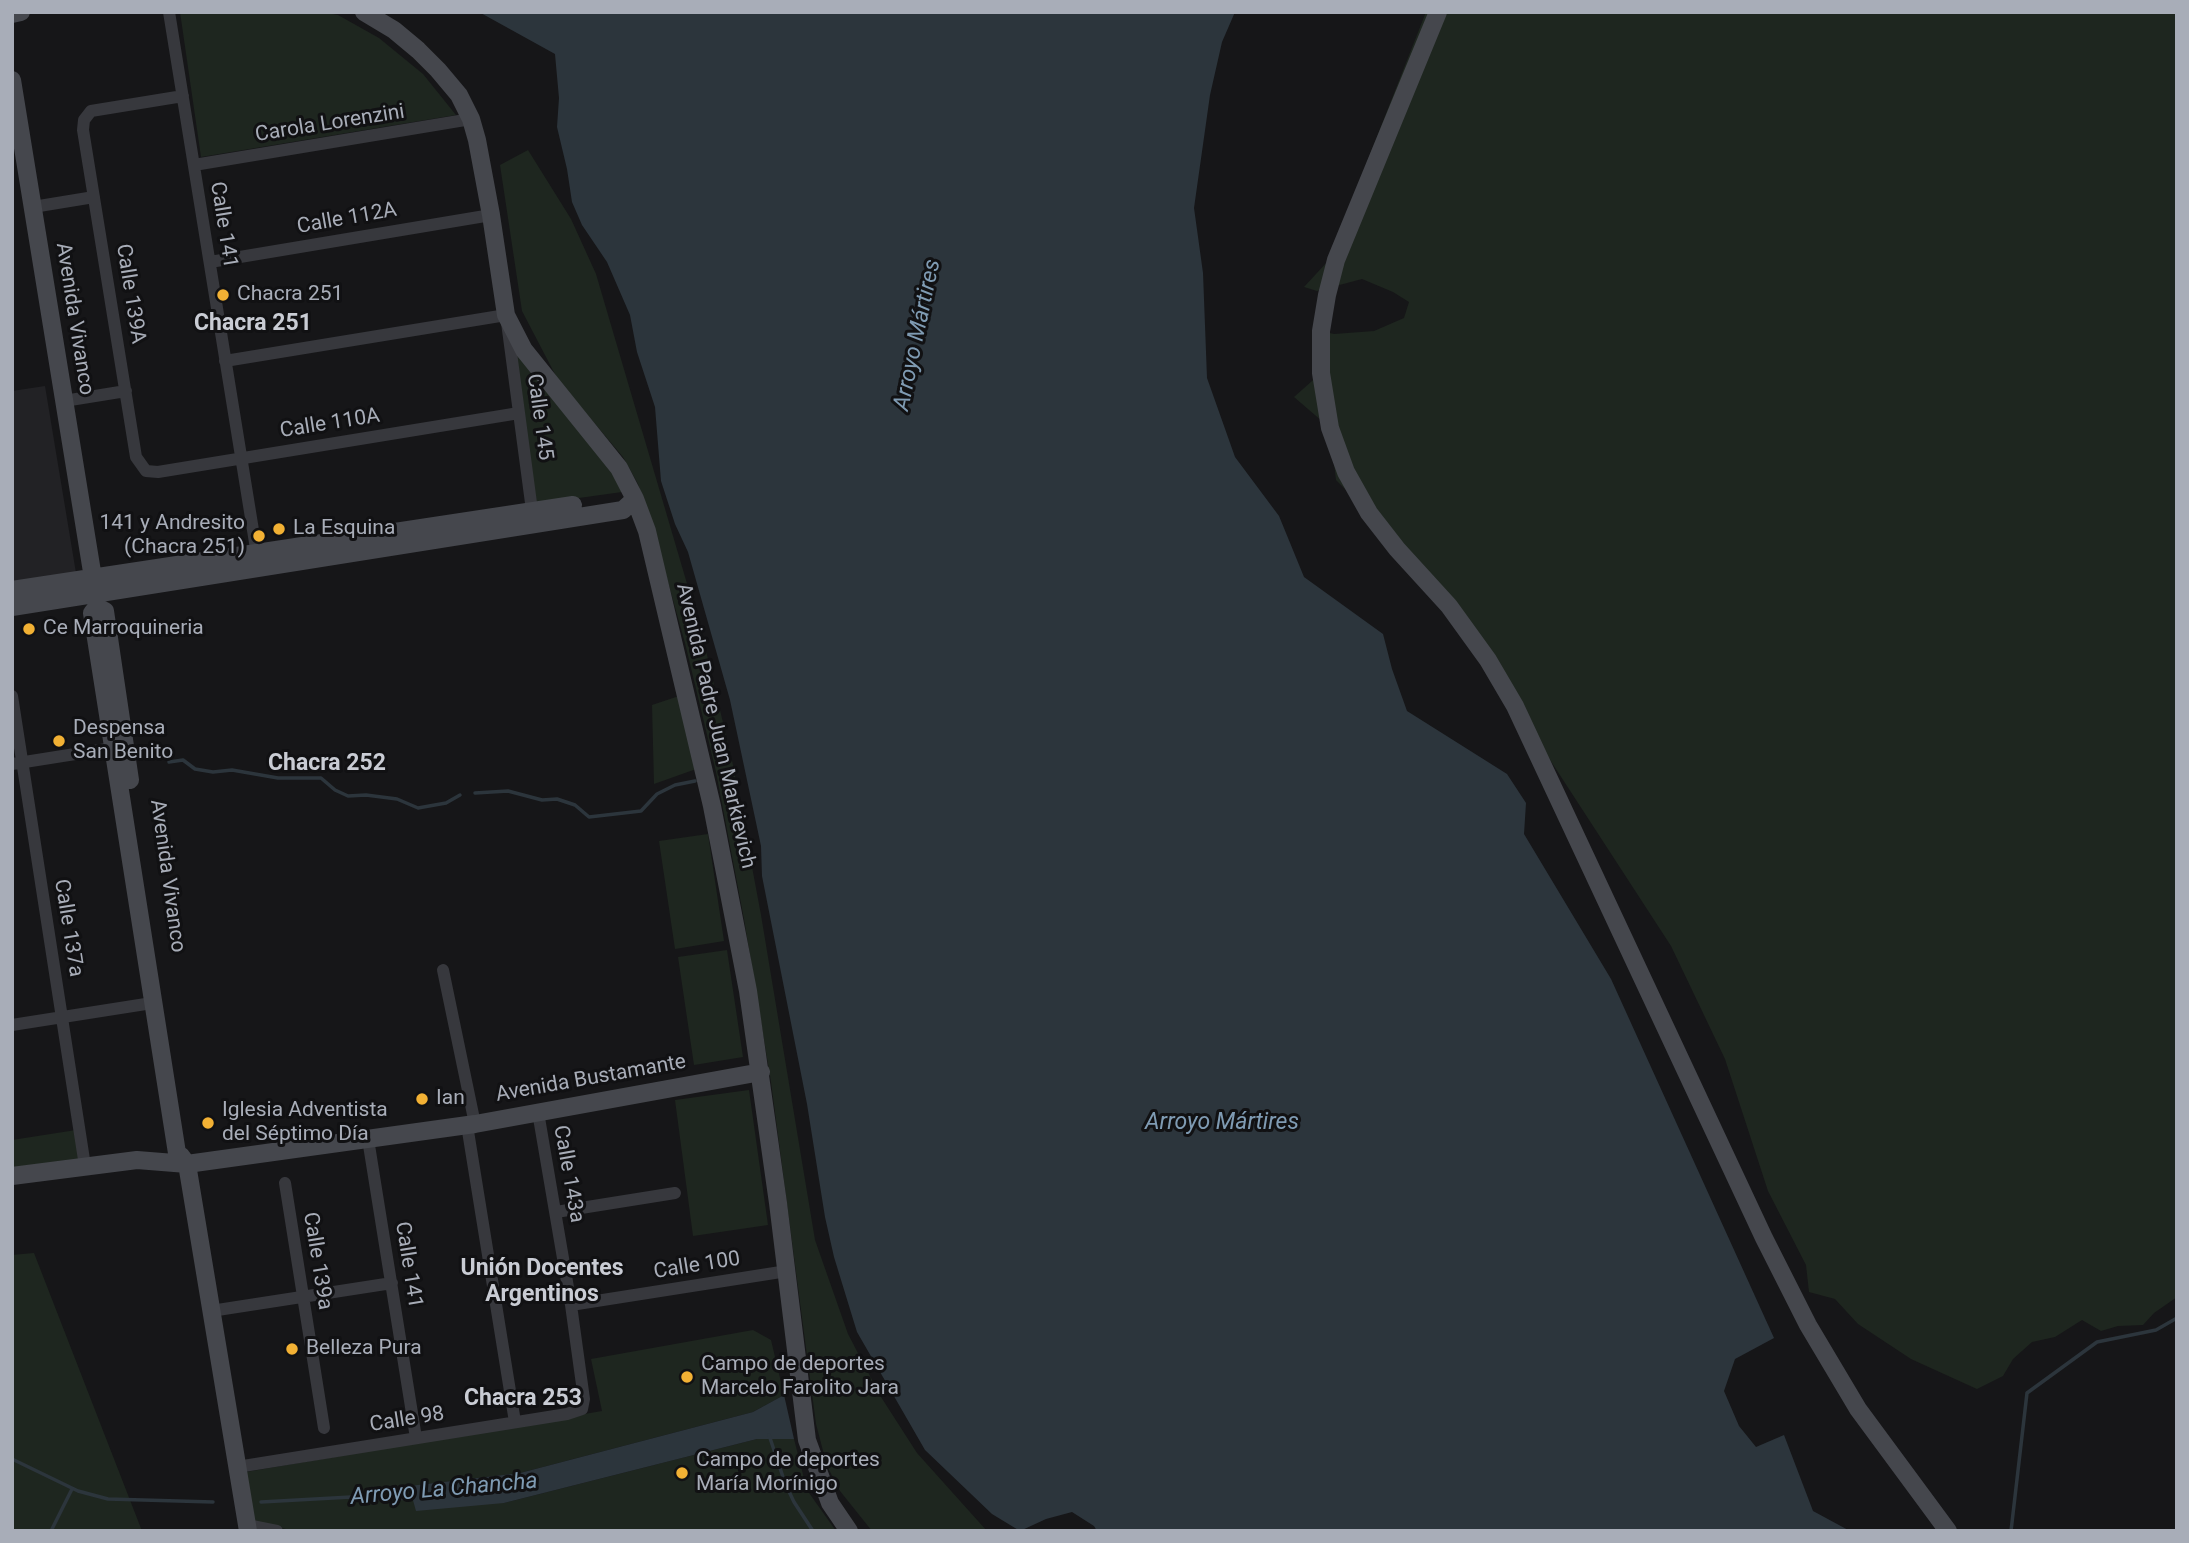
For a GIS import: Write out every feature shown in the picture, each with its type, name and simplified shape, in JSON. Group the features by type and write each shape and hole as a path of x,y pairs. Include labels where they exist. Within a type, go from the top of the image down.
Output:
{"main road":[{"path":"12,14 21,12"},
{"name":"Avenida Padre Juan Markievich","path":"363,12 394,30 438,70 459,95 471,119 491,215 506,315 524,350 619,468 647,531 712,806 735,922 761,1072 807,1440 830,1503 849,1531"},
{"path":"1438,12 1336,260 1321,331 1321,373 1330,428 1346,472 1369,513 1449,606 1488,660 1515,706 1763,1238 1808,1325 1858,1409 1948,1531"},
{"name":"Avenida Vivanco","path":"12,80 95,593 92,613 152,1003 177,1153 184,1160"},
{"path":"12,607 258,561 533,517 621,498 635,499"},
{"path":"12,590 95,593"},
{"name":"Avenida Vivanco","path":"95,593 105,611 186,1152 184,1160 247,1528"},
{"name":"Avenida Bustamante","path":"12,1177 137,1160 184,1160 368,1139 471,1124 761,1072"}],"street":[{"name":"Calle 141","path":"169,12 258,561"},
{"name":"Calle 139A","path":"146,471 136,457 83,130 84,120 90,111 183,96"},
{"name":"Carola Lorenzini","path":"194,165 471,119"},
{"path":"33,207 94,197"},
{"name":"Calle 112A","path":"209,262 491,215"},
{"path":"225,360 506,315"},
{"name":"Calle 145","path":"506,315 533,517"},
{"path":"64,401 126,391"},
{"name":"Calle 110A","path":"146,471 158,472 519,413"},
{"name":"Calle 137a","path":"12,696 17,764 62,1017 85,1166"},
{"path":"17,764 113,748"},
{"path":"443,970 471,1124 515,1422"},
{"path":"12,1025 152,1003"},
{"name":"Calle 143a","path":"538,1112 571,1305 584,1399 582,1409"},
{"name":"Calle 141","path":"368,1139 416,1438"},
{"name":"Calle 139a","path":"285,1183 324,1428"},
{"path":"556,1212 675,1194"},
{"name":"Calle 100","path":"571,1305 787,1271"},
{"path":"211,1311 391,1283"},
{"name":"Calle 98","path":"237,1467 567,1414 582,1409"},
{"path":"247,1528 277,1531"}],"shaded area":[{"path":"180,12 322,12 338,15 379,38 423,74 456,115 201,157"},
{"path":"1426,12 2177,12 2177,1297 2154,1313 2143,1325 2118,1326 2101,1331 2082,1320 2055,1337 2032,1342 2013,1359 2003,1376 1977,1389 1911,1359 1858,1324 1835,1299 1809,1292 1806,1265 1768,1191 1725,1059 1671,946 1515,706 1369,513 1336,480 1330,428 1294,397 1321,373 1321,331 1334,334 1374,331 1404,318 1409,302 1362,279 1317,291 1304,287 1328,261"},
{"path":"528,150 571,219 596,274 703,638 733,765 761,915 815,1240 848,1334 881,1397 917,1453 987,1531 872,1531 840,1491 827,1466 816,1424 771,1082 716,772 685,643 638,484 623,457 558,380 522,311 500,165"},
{"path":"512,337 615,473 622,492 536,504"},
{"path":"45,386 76,573 12,583 12,391"},
{"path":"685,694 699,768 654,784 652,705"},
{"path":"708,834 724,941 675,949 659,841"},
{"path":"727,950 743,1057 694,1065 678,957"},
{"path":"749,1090 768,1225 693,1236 675,1100"},
{"path":"76,1130 81,1163 12,1174 12,1140"},
{"path":"34,1253 142,1531 12,1531 12,1255"},
{"path":"753,1330 771,1340 784,1395 753,1412 520,1473 410,1486 504,1503 757,1439 794,1439 807,1490 836,1531 297,1531 253,1523 246,1472 602,1411 591,1359"}],"water":[{"name":"Arroyo Mártires","path":"479,12 1235,12 1222,42 1210,95 1194,208 1203,273 1207,378 1235,457 1279,516 1304,577 1383,634 1407,711 1507,774 1526,803 1524,834 1611,979 1774,1338 1735,1359 1724,1391 1739,1426 1756,1447 1784,1435 1813,1511 1850,1531 1097,1531 1094,1526 1072,1512 1046,1519 1020,1531 992,1514 925,1450 857,1332 834,1257 762,876 761,846 730,700 688,552 675,524 661,481 655,407 637,352 630,315 607,262 582,225 572,202 557,127 559,98 555,54"},
{"path":"784,1395 794,1439 757,1439 504,1503 416,1511 409,1486 520,1473 753,1412"}],"waterway":[{"path":"169,762 183,760 195,769 213,772 232,770 278,778 321,778 335,790 348,796 397,799 418,808 446,803 460,795"},
{"path":"475,793 508,791 542,800 557,799 575,805 589,817 641,811 657,794 675,785 695,781"},
{"path":"2011,1531 2027,1393 2097,1342 2156,1330 2177,1318"},
{"path":"769,1435 785,1483 813,1531"},
{"name":"Arroyo La Chancha","path":"12,1459 78,1491 108,1499 213,1502"},
{"path":"51,1531 72,1489"},
{"name":"Arroyo La Chancha","path":"261,1502 351,1497 416,1498"}],"place":[{"name":"Chacra 251","path":"223,295"},
{"name":"La Esquina","path":"279,529"},
{"name":"141 y Andresito (Chacra 251)","path":"259,536"},
{"name":"Ce Marroquineria","path":"29,629"},
{"name":"Despensa San Benito","path":"59,741"},
{"name":"Ian","path":"422,1099"},
{"name":"Iglesia Adventista del Séptimo Día","path":"208,1123"},
{"name":"Belleza Pura","path":"292,1349"},
{"name":"Campo de deportes Marcelo Farolito Jara","path":"687,1377"},
{"name":"Campo de deportes María Morínigo","path":"682,1473"}],"district":[{"name":"Chacra 251","path":"253,324"},
{"name":"Chacra 252","path":"327,764"},
{"name":"Unión Docentes Argentinos","path":"542,1282"},
{"name":"Chacra 253","path":"523,1399"}]}
